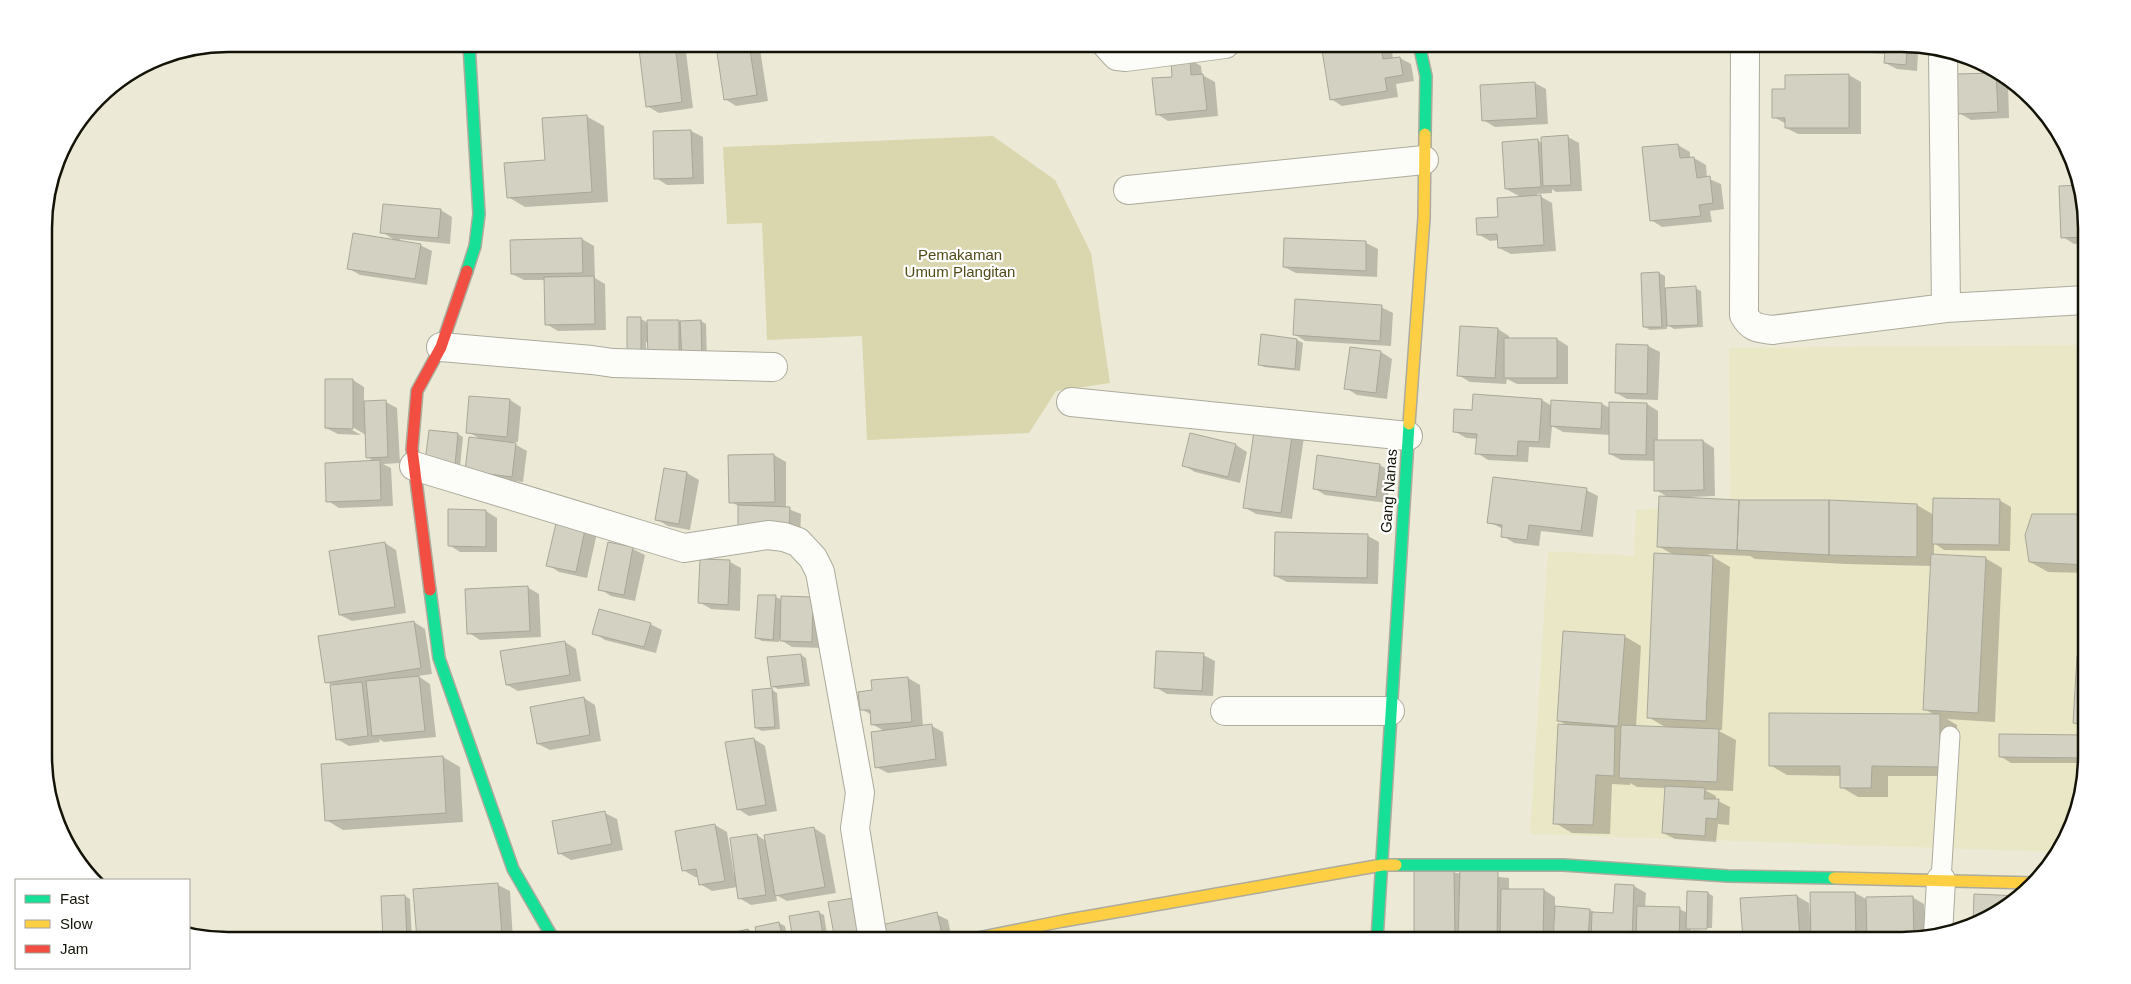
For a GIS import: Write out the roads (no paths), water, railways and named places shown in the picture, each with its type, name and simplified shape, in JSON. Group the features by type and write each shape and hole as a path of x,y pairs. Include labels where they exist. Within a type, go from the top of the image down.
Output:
{"street":[{"path":"1114,52 1117,56 1126,57 1161,52"},
{"name":"Gang Nanas","path":"1378,931 1390,711 1424,218 1426,76 1421,52"},
{"path":"1745,52 1744,315 1755,328 1772,330 1946,308 2078,300"},
{"path":"470,53 479,214 476,246 441,346 417,391 412,449 439,658 513,870 549,932"},
{"path":"1943,57 1946,308"},
{"path":"1128,190 1424,160"},
{"path":"441,346 613,363 773,367"},
{"path":"1071,402 1408,436"},
{"path":"414,466 684,548 768,534 798,542 813,558 820,572 860,793 855,828 872,932"},
{"path":"1225,711 1390,711"},
{"path":"1010,932 1382,865 1562,865 1728,876 2024,883"},
{"path":"1938,928 1941,880"}],"lane":[{"path":"1941,880 1950,736"}],"park label":[{"name":"Pemakaman Umum Plangitan","path":"960,264"}]}
